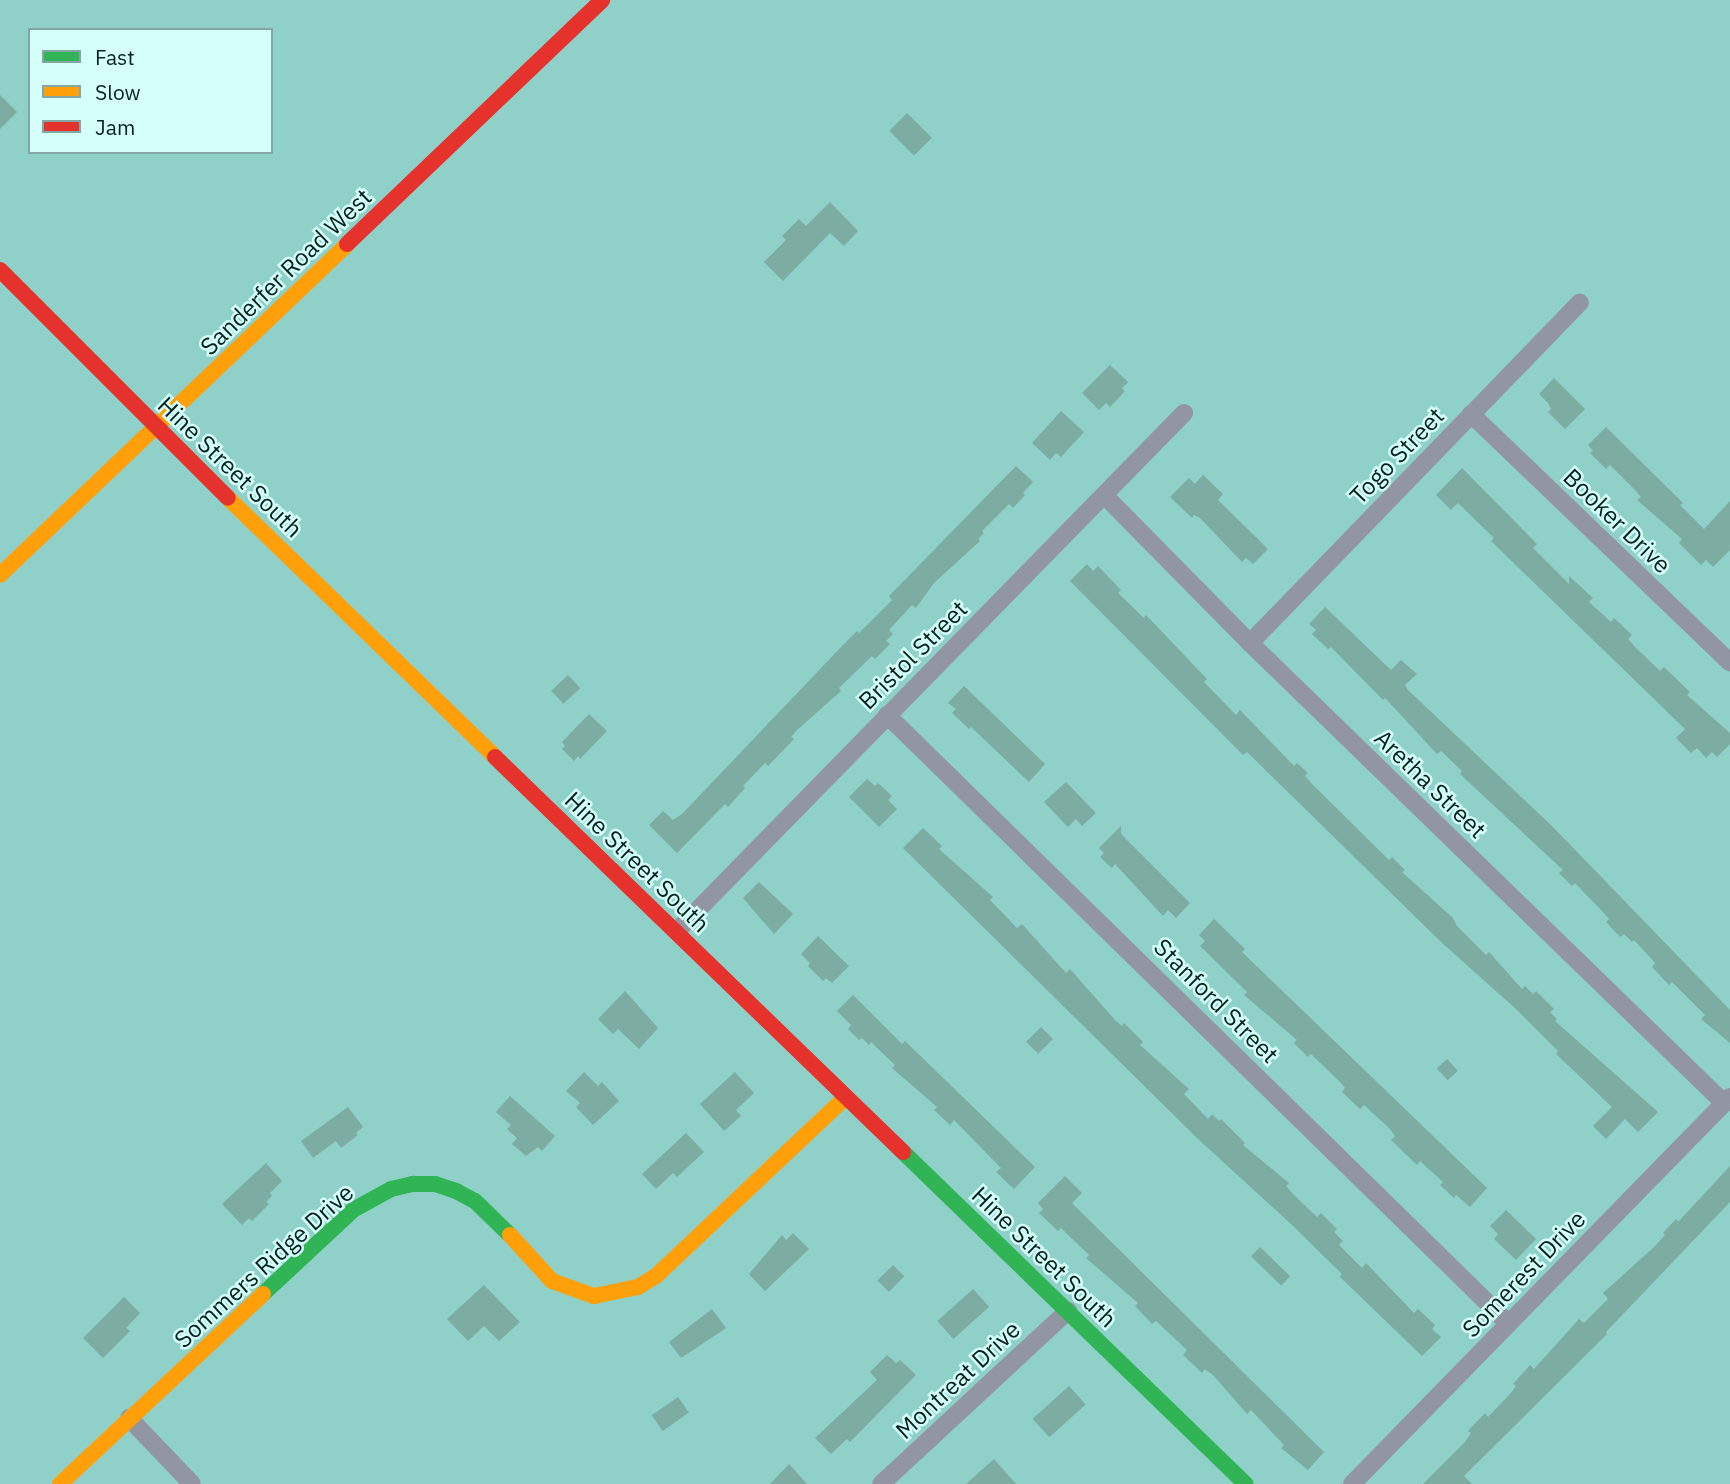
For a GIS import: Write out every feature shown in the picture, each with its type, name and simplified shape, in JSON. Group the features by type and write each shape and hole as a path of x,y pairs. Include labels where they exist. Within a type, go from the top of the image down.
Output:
{"street":[{"name":"Sanderfer Road West","path":"0,575 602,0"},
{"name":"Hine Street South","path":"0,270 156,428 1246,1484"},
{"name":"Togo Street","path":"1250,643 1580,303"},
{"name":"Bristol Street","path":"677,932 887,715 1106,497 1184,413"},
{"name":"Booker Drive","path":"1471,414 1730,662"},
{"name":"Aretha Street","path":"1106,497 1250,643 1727,1100"},
{"name":"Stanford Street","path":"887,715 1509,1324"},
{"name":"Sommers Ridge Drive","path":"60,1484 353,1210 391,1189 413,1184 435,1184 456,1191 475,1201 493,1216 552,1281 594,1296 616,1294 638,1287 657,1275 845,1098"},
{"name":"Somerest Drive","path":"1352,1484 1727,1100"},
{"name":"Montreat Drive","path":"881,1484 1068,1311"},
{"path":"129,1419 192,1484"}],"building":[{"path":"0,95 17,112 0,129"},
{"path":"907,113 932,138 914,155 889,131"},
{"path":"830,202 858,231 844,246 830,233 783,281 764,262 786,240 782,236 799,219 806,226"},
{"path":"1110,365 1128,382 1122,388 1125,391 1110,407 1106,403 1099,410 1082,393"},
{"path":"1554,378 1585,409 1565,429 1548,412 1551,409 1548,403 1539,394"},
{"path":"1061,411 1084,432 1061,457 1056,453 1050,460 1032,443"},
{"path":"1606,427 1683,503 1680,505 1704,529 1730,501 1730,550 1713,567 1706,560 1701,565 1679,543 1682,539 1637,500 1641,497 1635,490 1610,465 1606,469 1590,453 1593,451 1588,445"},
{"path":"1016,466 1033,482 1023,493 1025,495 1013,508 1009,504 982,531 984,533 978,539 980,541 934,583 916,608 912,605 889,630 893,634 886,641 890,644 875,659 872,656 839,688 841,691 797,730 791,737 794,739 768,766 765,763 728,807 725,804 677,853 649,825 663,811 673,820 682,814 843,645 892,600 889,596"},
{"path":"1462,468 1537,544 1533,548 1569,584 1569,576 1593,598 1589,602 1611,622 1614,618 1632,635 1628,639 1635,647 1660,671 1664,667 1690,692 1687,695 1730,733 1730,744 1717,757 1712,752 1706,758 1697,748 1691,753 1676,738 1685,729 1491,541 1494,538 1458,503 1451,510 1436,495"},
{"path":"1203,475 1223,494 1218,500 1268,549 1253,564 1246,558 1242,562 1200,518 1194,515 1192,518 1170,497 1189,478 1195,484"},
{"path":"1087,564 1093,571 1098,566 1121,590 1118,593 1144,618 1146,615 1207,679 1204,682 1236,715 1240,710 1294,766 1297,763 1308,773 1305,776 1312,784 1389,860 1392,857 1405,870 1402,872 1453,918 1457,926 1486,955 1489,952 1522,989 1525,986 1533,994 1536,991 1554,1009 1550,1012 1557,1019 1555,1021 1658,1112 1638,1132 1625,1119 1606,1139 1593,1126 1612,1107 1556,1054 1558,1051 1516,1009 1441,942 1247,752 1243,755 1070,581"},
{"path":"1325,607 1391,670 1401,660 1417,674 1405,685 1408,690 1553,827 1730,1010 1730,1043 1701,1019 1705,1015 1672,982 1669,985 1652,967 1655,963 1634,940 1632,942 1624,934 1620,937 1606,922 1609,919 1601,910 1575,883 1572,886 1559,873 1563,870 1460,774 1462,771 1441,751 1437,754 1385,698 1383,700 1331,647 1328,649 1312,634 1316,630 1309,624"},
{"path":"568,675 580,688 563,704 551,691"},
{"path":"964,686 1045,764 1029,782 971,727 969,729 952,713 956,709 948,703"},
{"path":"589,714 607,731 580,759 578,756 574,761 562,749 565,746 562,742"},
{"path":"867,779 875,786 878,783 892,796 888,800 897,809 879,827 849,797"},
{"path":"1066,782 1096,813 1082,826 1076,819 1068,827 1044,802"},
{"path":"1121,826 1121,834 1190,903 1176,918 1168,910 1163,916 1115,864 1112,868 1100,857 1104,853 1099,848"},
{"path":"923,828 942,846 939,849 993,897 990,900 1017,928 1022,924 1066,973 1070,969 1115,1020 1122,1026 1124,1023 1143,1042 1140,1045 1189,1089 1184,1094 1208,1119 1212,1114 1219,1121 1221,1119 1245,1143 1243,1145 1289,1183 1286,1186 1317,1217 1321,1213 1337,1229 1334,1232 1343,1241 1339,1245 1362,1268 1366,1263 1414,1313 1418,1309 1435,1325 1432,1329 1441,1337 1422,1356 1340,1277 1342,1274 1292,1225 1196,1137 903,848"},
{"path":"759,882 793,914 774,934 743,898"},
{"path":"1214,919 1245,949 1242,952 1487,1188 1470,1207 1456,1195 1454,1198 1440,1185 1443,1182 1420,1161 1417,1165 1391,1140 1395,1136 1389,1128 1364,1105 1360,1109 1342,1092 1345,1088 1339,1081 1311,1054 1308,1057 1294,1043 1297,1040 1244,995 1247,992 1200,946 1205,941 1199,935"},
{"path":"818,936 849,966 832,983 826,978 823,981 808,966 810,963 801,954"},
{"path":"625,991 658,1028 639,1049 618,1029 613,1034 598,1019"},
{"path":"853,995 902,1044 905,1041 1035,1167 1014,1189 996,1172 1001,1168 954,1120 950,1125 934,1110 937,1107 892,1068 895,1065 871,1042 869,1045 862,1038 859,1040 848,1029 851,1025 837,1011"},
{"path":"1041,1027 1053,1039 1038,1054 1026,1042"},
{"path":"1447,1059 1458,1071 1448,1080 1437,1069"},
{"path":"584,1072 598,1086 602,1082 619,1101 593,1125 576,1107 580,1103 566,1091"},
{"path":"735,1072 754,1093 736,1110 741,1116 724,1131 700,1104"},
{"path":"510,1096 555,1136 542,1151 538,1147 526,1156 512,1144 517,1138 507,1129 511,1125 496,1112"},
{"path":"348,1107 363,1127 356,1133 358,1135 341,1148 336,1141 313,1158 301,1141"},
{"path":"686,1133 704,1152 677,1177 673,1173 656,1189 642,1174"},
{"path":"266,1163 282,1181 270,1193 272,1196 266,1202 269,1204 252,1221 249,1218 242,1225 222,1204"},
{"path":"1730,1166 1730,1202 1607,1334 1464,1476 1472,1484 1423,1484 1465,1442 1471,1433 1468,1431 1485,1413 1488,1417 1510,1394 1516,1386 1513,1384 1530,1365 1534,1369 1579,1319 1584,1323 1608,1299 1603,1293 1654,1247 1676,1219 1678,1222"},
{"path":"1065,1176 1082,1193 1072,1203 1324,1452 1308,1470 1281,1448 1284,1445 1251,1410 1247,1414 1213,1375 1205,1369 1202,1373 1183,1355 1187,1350 1156,1321 1152,1324 1135,1306 1138,1303 1086,1258 1089,1255 1061,1228 1058,1231 1039,1213 1043,1209 1038,1203"},
{"path":"1506,1210 1536,1239 1516,1260 1494,1239 1498,1234 1490,1226"},
{"path":"793,1233 809,1249 765,1291 749,1274 782,1235 786,1240"},
{"path":"1260,1247 1290,1276 1281,1286 1251,1256"},
{"path":"893,1265 904,1276 889,1292 877,1281"},
{"path":"484,1285 520,1322 499,1341 484,1326 468,1341 447,1319"},
{"path":"973,1289 989,1307 953,1339 937,1321"},
{"path":"124,1297 140,1313 126,1328 130,1331 103,1358 83,1338"},
{"path":"712,1309 726,1328 681,1358 669,1342"},
{"path":"887,1355 896,1363 900,1360 916,1375 850,1442 847,1439 831,1454 815,1438 877,1380 870,1372"},
{"path":"1069,1386 1086,1405 1049,1437 1033,1419"},
{"path":"678,1397 689,1413 663,1431 652,1415"},
{"path":"994,1459 1016,1484 966,1484"},
{"path":"789,1464 807,1484 770,1484"}],"traffic: fast":[{"path":"903,1152 1246,1484"},
{"path":"263,1294 353,1210 391,1189 413,1184 435,1184 456,1191 475,1201 510,1235"}],"traffic: slow":[{"path":"0,575 347,244"},
{"path":"228,498 495,757"},
{"path":"510,1235 552,1281 594,1296 638,1287 657,1275 845,1098"},
{"path":"60,1484 263,1294"}],"traffic: jam":[{"path":"347,244 602,0"},
{"path":"0,270 228,498"},
{"path":"495,757 903,1152"}]}
